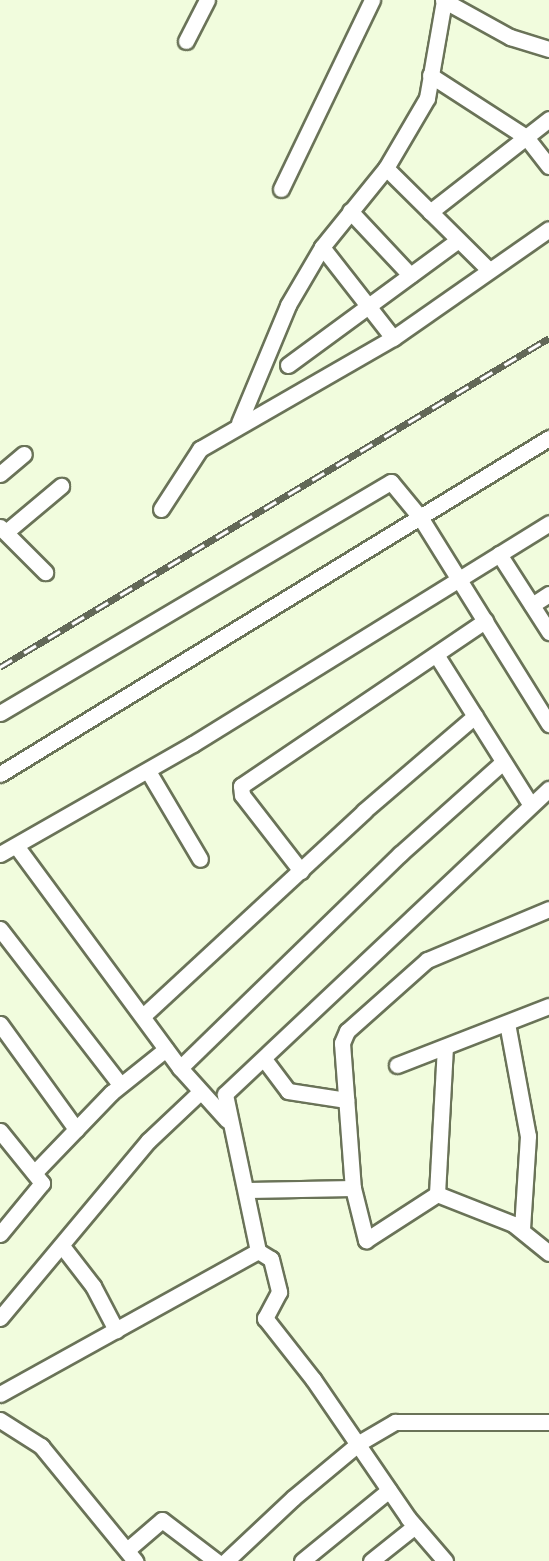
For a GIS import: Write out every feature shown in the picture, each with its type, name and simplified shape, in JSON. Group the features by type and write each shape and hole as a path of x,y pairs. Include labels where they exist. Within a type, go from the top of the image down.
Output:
{"street":[{"path":"186,41 207,0"},
{"path":"281,189 372,0"},
{"path":"239,423 288,304 322,247 386,168 427,98 444,0 510,37 549,49"},
{"path":"430,75 526,137 549,166"},
{"path":"430,212 549,119"},
{"path":"386,168 489,270"},
{"path":"350,211 410,275"},
{"path":"161,509 193,455 239,423 393,338 549,229"},
{"path":"288,365 458,240"},
{"path":"322,247 393,338"},
{"path":"0,774 549,438"},
{"path":"0,474 24,454"},
{"path":"0,713 383,483 398,486 420,517 549,724"},
{"path":"45,572 3,530 61,486"},
{"path":"0,854 148,771 549,523"},
{"path":"499,554 549,632"},
{"path":"532,605 549,594"},
{"path":"301,871 242,795 241,786 437,656 485,621"},
{"path":"437,656 531,805"},
{"path":"143,1016 475,716"},
{"path":"180,1068 406,848 503,762"},
{"path":"148,771 200,859"},
{"path":"444,1561 388,1490 359,1443 265,1318 279,1292 271,1259 258,1251 248,1190 227,1120 225,1094 549,789"},
{"path":"17,846 180,1068 227,1120"},
{"path":"437,1194 370,1241 364,1237 353,1188 342,1043 347,1031 427,960 549,909"},
{"path":"0,929 120,1084"},
{"path":"397,1065 549,1006"},
{"path":"507,1023 528,1136 522,1229"},
{"path":"0,1024 76,1129"},
{"path":"437,1194 444,1048"},
{"path":"35,1172 120,1084 166,1049"},
{"path":"264,1059 288,1091 346,1100"},
{"path":"0,1318 148,1141 200,1092"},
{"path":"0,1234 39,1187 35,1172 3,1142"},
{"path":"248,1190 353,1188"},
{"path":"437,1194 522,1229 549,1252"},
{"path":"62,1246 93,1286 116,1330"},
{"path":"0,1394 258,1251"},
{"path":"0,1420 41,1446 131,1556 162,1520 216,1561"},
{"path":"226,1561 359,1443 395,1422 549,1422"},
{"path":"303,1561 388,1490"},
{"path":"371,1561 415,1526"}],"railway":[{"path":"0,667 549,338"}]}
